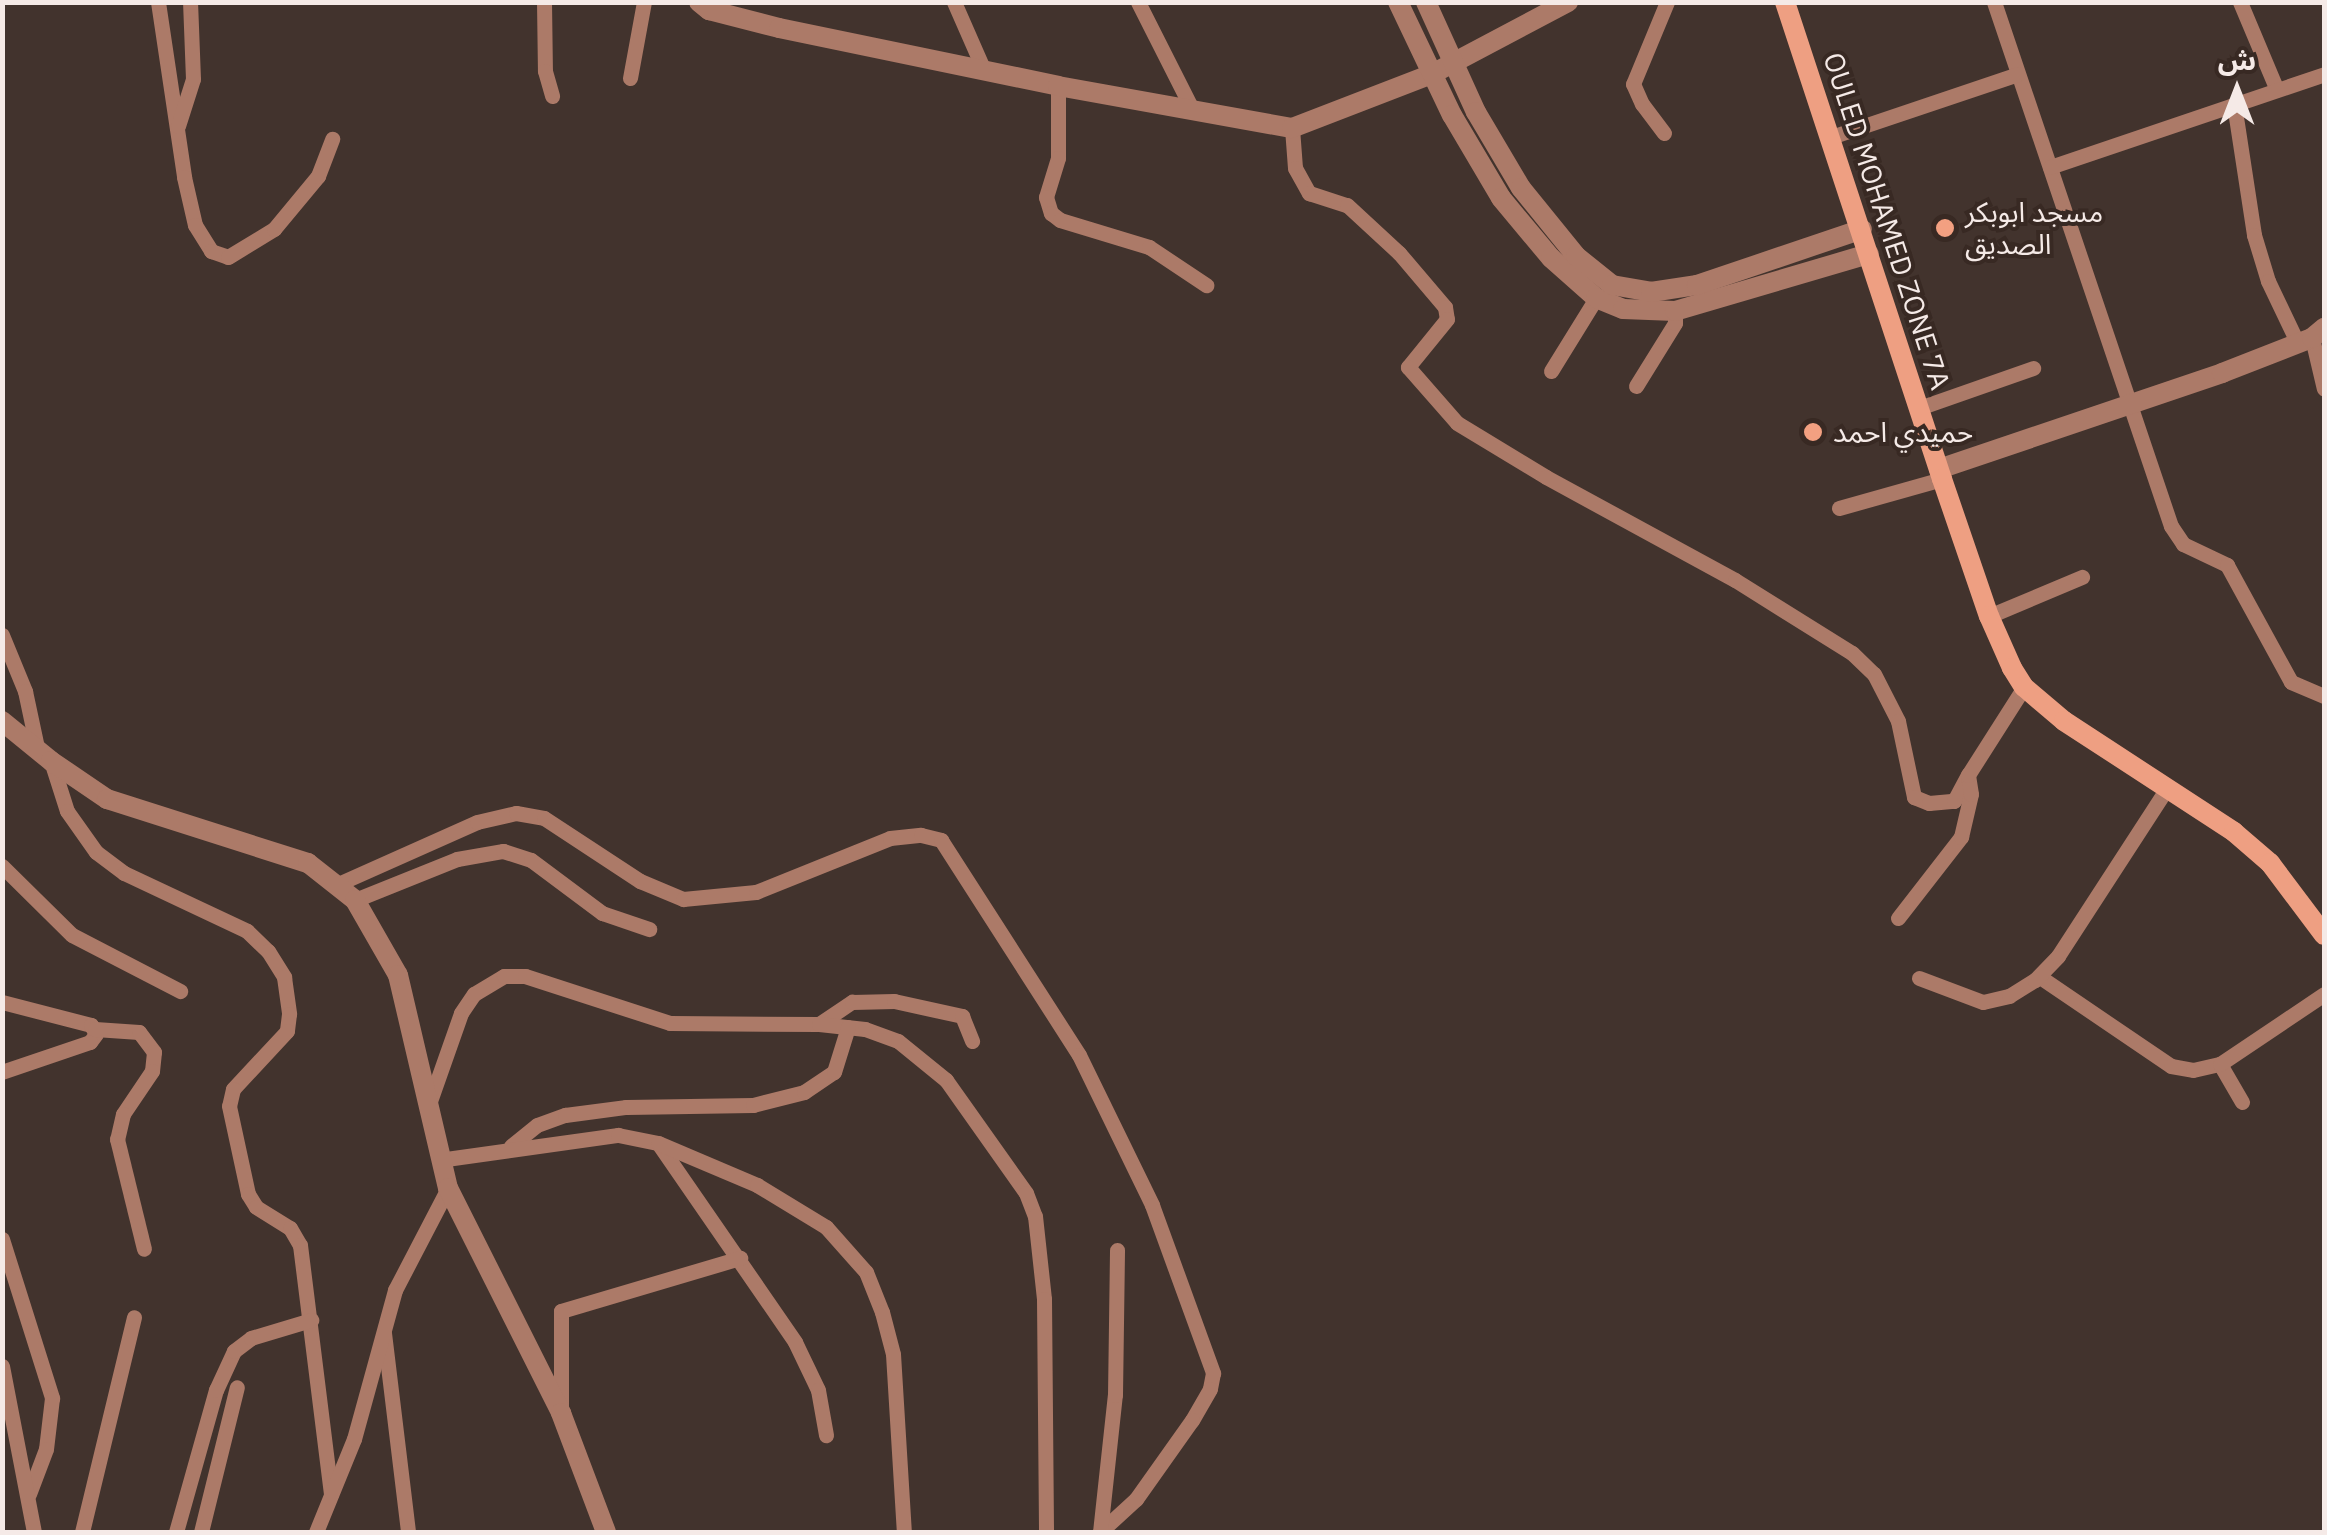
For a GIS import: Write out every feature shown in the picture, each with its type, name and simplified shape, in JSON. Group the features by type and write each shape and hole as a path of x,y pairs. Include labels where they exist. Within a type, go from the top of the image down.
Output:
{"main road":[{"name":"OULED MOHAMED ZONE 7A","path":"1785,2 1990,616 2024,687 2064,721 2234,832 2280,872 2322,923"}],"street":[{"path":"158,2 195,225 203,244 228,257 259,241 297,204 318,176 332,138"},
{"path":"178,127 193,79 190,2"},
{"path":"544,2 545,71 552,96"},
{"path":"630,78 644,2"},
{"path":"699,2 709,10 779,28 1058,86 1292,128 1455,64 1568,2"},
{"path":"954,2 984,68"},
{"path":"1138,2 1192,111"},
{"path":"1398,2 1432,74 1501,198 1551,258 1596,298 1623,310 1675,312 1869,254"},
{"path":"1426,2 1489,136 1521,188 1576,256 1612,285 1651,292 1697,285 1862,230"},
{"path":"1664,134 1642,104 1634,84 1667,2"},
{"path":"1994,2 2127,406 2178,539 2228,565 2291,682 2324,696"},
{"path":"2240,2 2278,90"},
{"path":"1831,138 2018,74"},
{"path":"2050,167 2324,74"},
{"path":"1058,86 1058,158 1046,196 1050,212 1060,220 1150,247 1206,286"},
{"path":"2234,104 2254,235 2268,282 2312,337 2324,389"},
{"path":"1292,128 1295,168 1309,193 1347,204 1399,253 1447,311 1444,323 1408,368 1457,423 1546,478 1735,580 1852,653 1874,674 1892,708 1905,740 1914,798 1954,801 2024,687"},
{"path":"1551,370 1596,298"},
{"path":"1636,386 1675,323 1675,312"},
{"path":"1839,508 2312,337"},
{"path":"1919,408 2033,368"},
{"path":"1990,616 2082,577"},
{"path":"2,635 67,811 96,852 124,873 246,931 268,951 284,977 289,1014 286,1031 233,1089 230,1106 248,1194 256,1206 290,1228 300,1245 324,1464 331,1494"},
{"path":"2,721 44,756 124,807 308,862 355,900 398,975 409,1008 426,1111 448,1188 562,1413 606,1532"},
{"path":"1898,918 1937,872 1966,827 1972,794 1968,775"},
{"path":"1919,978 1983,1002 2015,993 2040,976 2058,956 2166,788"},
{"path":"338,884 478,822 516,812 544,818 640,880 683,899 756,892 890,838 921,835 941,840 1079,1054 1152,1204 1212,1372 1210,1389 1192,1420 1136,1499 1100,1532"},
{"path":"355,900 457,859 502,851 531,860 602,913 648,929"},
{"path":"2,866 72,935 180,991"},
{"path":"426,1111 462,1013 474,994 504,976 525,976 670,1023 819,1024 888,1036 946,1080 1026,1193 1039,1238 1044,1298 1046,1532"},
{"path":"2040,976 2170,1066 2192,1070 2220,1064 2324,994"},
{"path":"819,1024 852,1002 894,1001 962,1016 972,1042"},
{"path":"2,1002 95,1029 139,1032 154,1052 152,1071 124,1114 117,1139 144,1249"},
{"path":"508,1149 537,1125 565,1115 626,1107 752,1105 804,1092 834,1072 843,1056 848,1027"},
{"path":"2,1072 90,1042 95,1029"},
{"path":"2220,1064 2242,1102"},
{"path":"439,1160 598,1135 658,1143 782,1196 826,1226 866,1272 893,1354 904,1532"},
{"path":"658,1143 740,1258 802,1356 818,1390 826,1435"},
{"path":"316,1532 354,1439 382,1323 448,1188"},
{"path":"2,1240 52,1398 46,1449 30,1494"},
{"path":"1100,1532 1116,1395 1117,1250"},
{"path":"562,1413 558,1323 562,1312 740,1258"},
{"path":"82,1532 134,1316"},
{"path":"176,1532 216,1390 234,1351 251,1338 311,1320"},
{"path":"382,1323 408,1532"},
{"path":"2,1366 30,1494 34,1532"},
{"path":"201,1532 236,1387"}],"place":[{"name":"مسجد ابوبكر الصديق","path":"1945,228"},
{"name":"حميدي احمد","path":"1813,432"}]}
